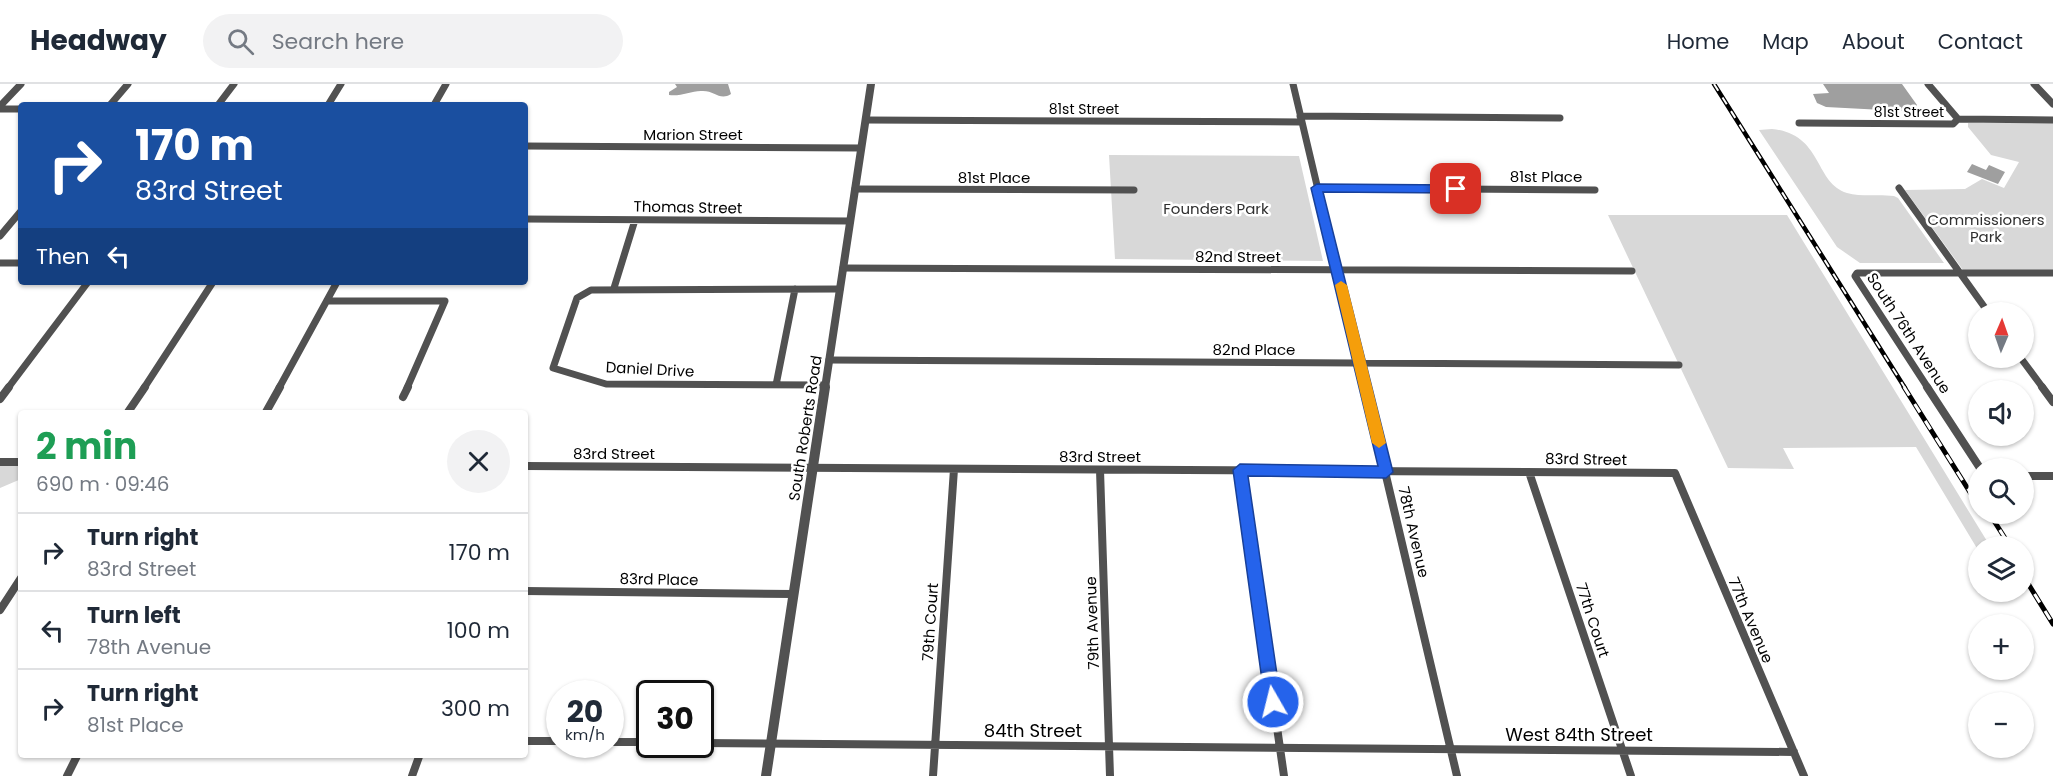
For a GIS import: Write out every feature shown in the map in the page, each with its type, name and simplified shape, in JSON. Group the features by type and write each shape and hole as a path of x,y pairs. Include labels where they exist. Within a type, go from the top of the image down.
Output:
{"street":[{"path":"0,107 21,84"},
{"path":"113,102 128,84"},
{"path":"220,102 234,84"},
{"path":"330,102 341,84"},
{"path":"436,102 446,84"},
{"name":"South Roberts Road","path":"765,776 871,84"},
{"name":"78th Avenue","path":"1293,84 1457,776"},
{"path":"1928,84 1958,119"},
{"path":"2034,84 2053,104"},
{"path":"0,107 18,109"},
{"name":"81st Street","path":"866,120 1560,118"},
{"name":"81st Street","path":"1798,123 1953,124 1958,119 2053,120"},
{"name":"Marion Street","path":"528,146 861,148"},
{"name":"81st Place","path":"1317,188 1595,190"},
{"path":"1899,188 1981,302"},
{"name":"81st Place","path":"855,189 1134,190"},
{"path":"0,236 18,215"},
{"name":"Thomas Street","path":"528,219 850,221"},
{"path":"635,220 614,288 840,289"},
{"path":"0,262 18,263"},
{"name":"82nd Street","path":"843,268 1632,271"},
{"name":"South 76th Avenue","path":"1960,273 1857,273 1858,282 1973,458"},
{"path":"1960,273 2053,273"},
{"path":"0,399 86,285"},
{"path":"129,410 211,285"},
{"path":"267,410 335,285"},
{"name":"Daniel Drive","path":"614,288 591,290 577,298 553,368 564,374 590,376 606,384 825,385"},
{"path":"776,385 795,289"},
{"path":"327,301 445,302 402,397"},
{"name":"82nd Place","path":"829,360 1679,365"},
{"path":"2028,368 2053,402"},
{"path":"0,462 18,462"},
{"name":"83rd Street","path":"528,466 1675,473"},
{"name":"79th Court","path":"933,776 954,469"},
{"name":"79th Avenue","path":"1100,470 1110,776"},
{"path":"1240,470 1284,776"},
{"name":"77th Court","path":"1529,472 1631,776"},
{"name":"77th Avenue","path":"1675,473 1804,776"},
{"path":"2034,476 2053,476"},
{"path":"0,610 18,583"},
{"name":"83rd Place","path":"528,591 793,594"},
{"path":"528,741 546,741"},
{"name":"84th Street","path":"714,743 1365,748"},
{"name":"West 84th Street","path":"1365,748 1794,752"},
{"path":"67,776 76,758"},
{"path":"412,776 419,758"}],"green space":[{"name":"Commissioners Park","path":"1968,123 2053,123 2053,270 1963,270 1905,190 1965,189 1982,179 2004,188 2019,162 1991,155 1968,127"},
{"path":"1772,129 1789,133 1801,140 1836,188 1852,194 1888,195 1898,198 1944,263 1860,263 1837,247 1759,130"},
{"name":"Founders Park","path":"1109,155 1299,156 1323,261 1115,259"},
{"path":"1608,215 1787,215 1968,510 1968,524 1977,524 1984,536 1970,536 1916,447 1783,448 1794,469 1728,468"},
{"path":"0,465 18,465 18,480 0,488"}],"shaded area":[{"path":"675,84 728,84 731,94 720,96 707,91 699,91 669,95 669,92 677,87"},
{"path":"1823,84 1902,84 1917,105 1913,110 1902,111 1826,107 1817,103 1813,94 1829,93"},
{"path":"1972,164 1986,170 1989,165 2005,172 1998,184 1967,172"}],"railway":[{"path":"1714,84 1905,388"},
{"path":"1904,387 1968,489"},
{"path":"1996,524 2004,536"},
{"path":"2034,593 2053,624"}],"slow traffic":[{"path":"1341,285 1379,443"}],"route":[{"path":"1273,702 1240,470 1386,472 1317,188 1456,189"}]}
